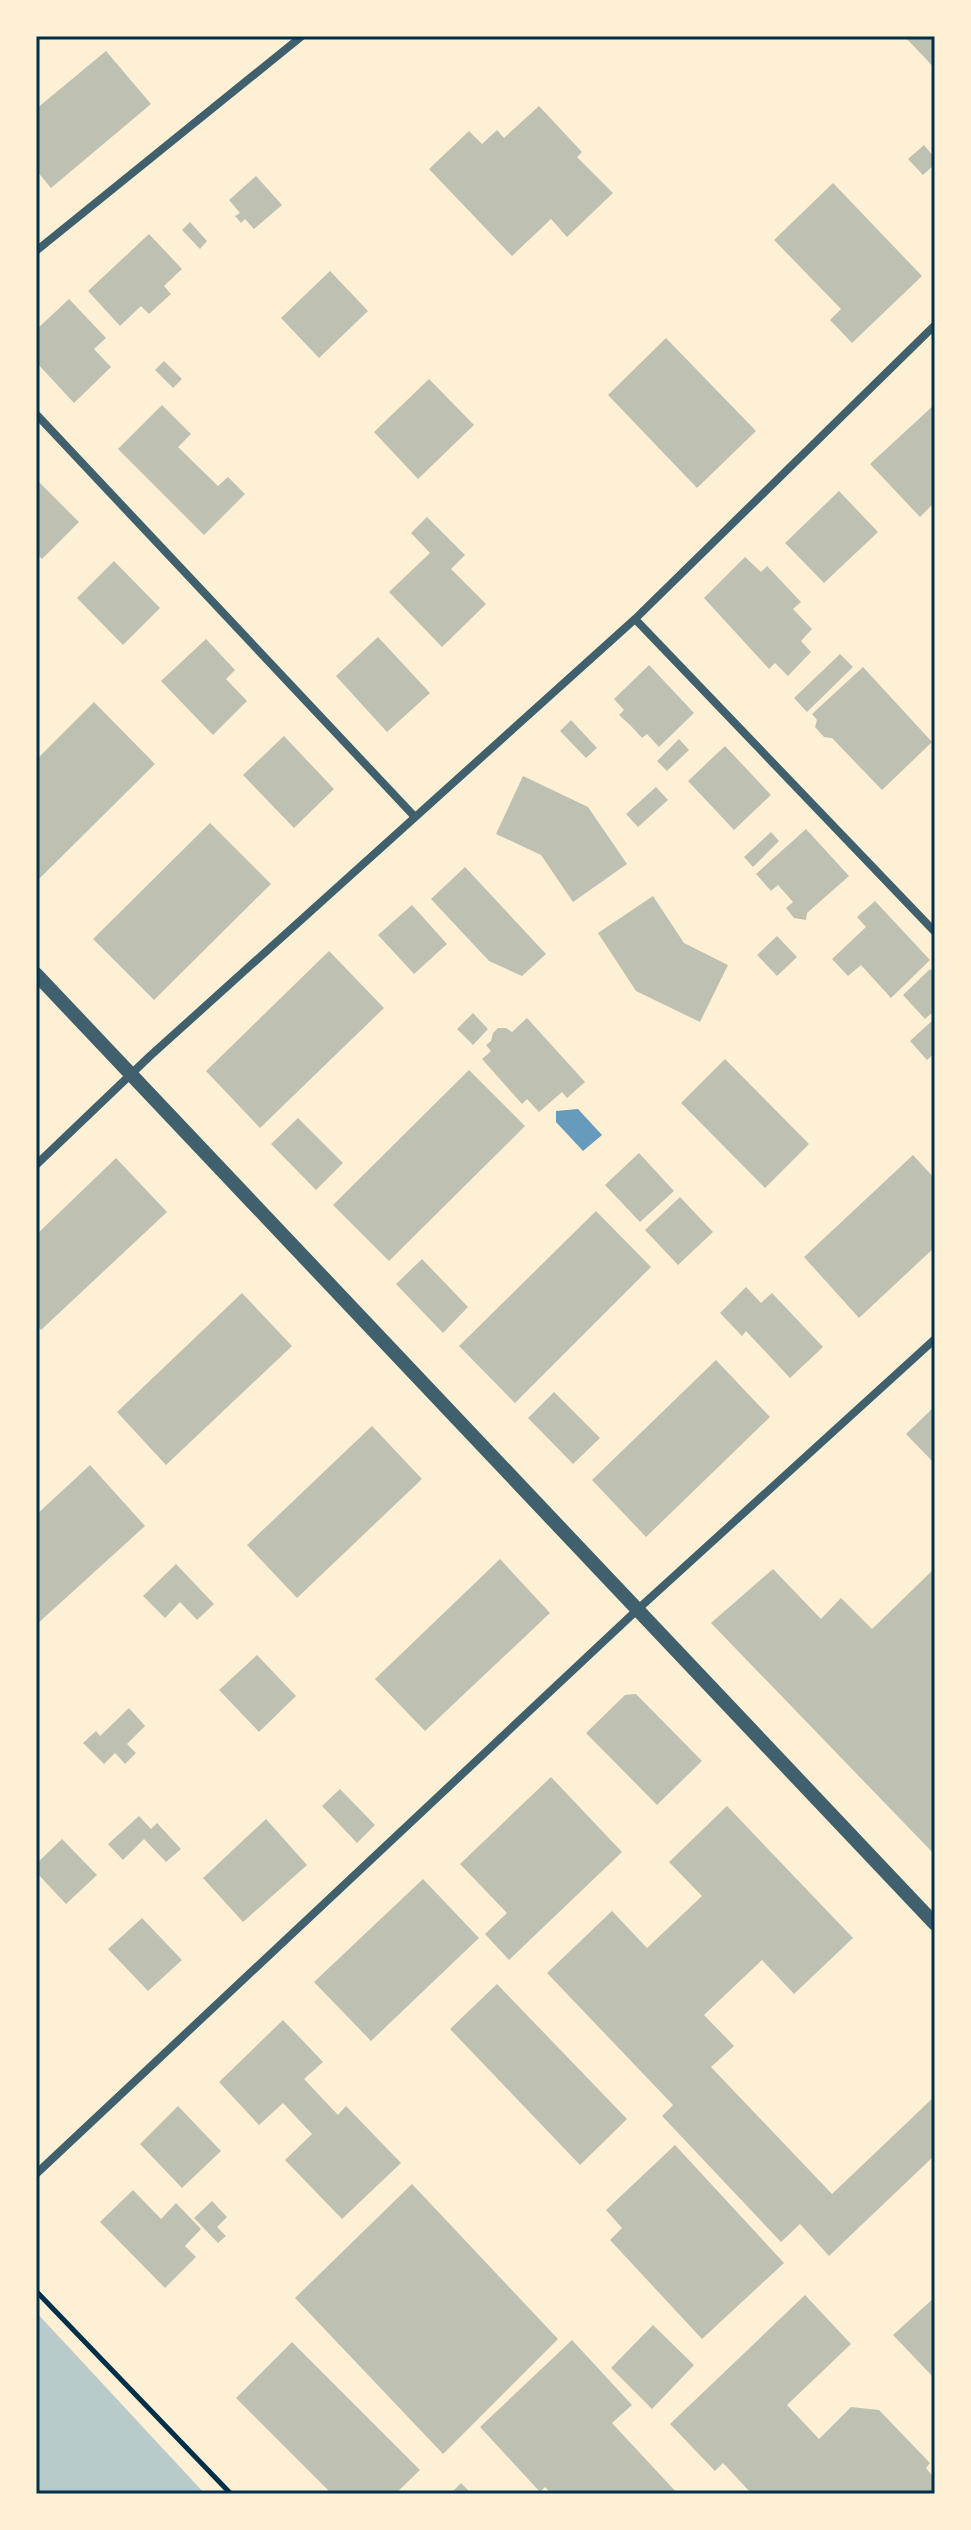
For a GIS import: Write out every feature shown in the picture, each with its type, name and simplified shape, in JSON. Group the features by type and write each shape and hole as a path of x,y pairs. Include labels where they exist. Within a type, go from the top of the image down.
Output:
{"street":[{"path":"36,251 302,36"},
{"path":"36,1165 132,1074 635,619 935,325"},
{"path":"36,414 415,817"},
{"path":"635,619 935,932"},
{"path":"36,974 935,1924"},
{"path":"36,2174 637,1610 935,1339"}],"path":[{"path":"36,2291 231,2494"}],"shaded area":[{"path":"36,2312 205,2494 36,2494"}],"water":[{"path":"578,1109 602,1135 583,1151 556,1122 556,1111"}],"building":[{"path":"904,36 935,36 935,69 926,59"},
{"path":"106,51 151,104 51,188 36,170 36,109"},
{"path":"539,106 582,152 577,157 613,193 567,237 551,219 512,256 429,169 469,131 482,144 497,130 504,138"},
{"path":"924,145 935,158 935,164 923,175 908,159"},
{"path":"256,176 282,205 254,229 245,219 241,223 235,216 240,213 229,200"},
{"path":"833,183 922,276 852,343 830,320 841,309 774,240"},
{"path":"190,222 207,241 200,249 182,230"},
{"path":"149,234 182,269 164,286 171,294 149,314 141,306 120,326 88,291"},
{"path":"330,271 368,311 319,358 281,318"},
{"path":"69,299 106,338 94,349 111,367 74,403 36,362 36,330"},
{"path":"666,338 756,431 697,488 608,395"},
{"path":"164,361 182,379 173,388 155,370"},
{"path":"429,379 474,425 418,479 374,432"},
{"path":"935,404 935,506 933,504 920,517 870,464"},
{"path":"162,405 191,434 178,447 218,486 228,477 245,494 204,535 118,449"},
{"path":"36,479 79,522 42,559 36,553"},
{"path":"839,491 878,532 824,583 785,543"},
{"path":"427,517 465,555 451,569 486,604 442,647 389,592 430,553 411,533"},
{"path":"745,557 761,572 767,566 801,602 793,609 812,629 801,641 811,652 788,676 775,663 769,669 704,598"},
{"path":"114,561 160,608 123,645 77,598"},
{"path":"378,637 430,693 387,732 336,676"},
{"path":"206,639 235,670 226,679 247,701 213,735 161,681"},
{"path":"840,654 853,667 807,712 794,698"},
{"path":"649,665 694,713 659,747 647,734 642,738 619,715 624,710 614,699"},
{"path":"863,667 932,742 882,790 832,738 824,737 815,727 817,720 812,714"},
{"path":"94,702 155,764 38,880 36,760"},
{"path":"571,720 597,748 586,758 560,731"},
{"path":"284,736 334,789 294,828 243,775"},
{"path":"679,739 689,750 667,771 657,761"},
{"path":"725,746 771,795 734,830 688,781"},
{"path":"523,776 588,807 627,864 573,902 541,855 496,834"},
{"path":"656,787 668,800 638,827 626,814"},
{"path":"210,823 271,884 154,1000 93,939"},
{"path":"806,829 849,876 807,913 806,920 794,918 786,908 793,902 778,885 771,891 756,874"},
{"path":"771,832 779,841 753,867 744,857"},
{"path":"465,867 546,954 522,976 489,961 431,899"},
{"path":"653,896 684,943 728,965 700,1022 636,991 598,933"},
{"path":"875,901 930,960 891,998 861,965 848,976 832,959 866,927 857,917"},
{"path":"412,905 447,944 414,974 378,935"},
{"path":"777,936 797,957 777,976 757,955"},
{"path":"329,951 384,1008 260,1128 206,1071"},
{"path":"930,969 935,975 935,1010 925,1019 903,995"},
{"path":"473,1013 488,1029 473,1045 457,1029"},
{"path":"527,1018 585,1082 567,1098 562,1092 539,1112 527,1099 522,1104 482,1059 491,1051 486,1045 498,1028 512,1032"},
{"path":"935,1018 935,1053 927,1060 910,1041"},
{"path":"725,1059 809,1144 765,1188 681,1103"},
{"path":"469,1070 525,1126 389,1261 333,1205"},
{"path":"298,1118 343,1163 316,1190 271,1144"},
{"path":"639,1153 674,1191 640,1222 605,1185"},
{"path":"913,1155 935,1179 935,1247 859,1318 804,1257"},
{"path":"116,1158 167,1212 41,1330 36,1325 36,1235"},
{"path":"680,1197 713,1232 678,1265 645,1230"},
{"path":"596,1211 651,1267 515,1403 459,1346"},
{"path":"422,1259 468,1307 443,1333 396,1284"},
{"path":"746,1287 761,1303 772,1293 823,1347 790,1378 746,1331 742,1336 720,1313"},
{"path":"242,1293 292,1346 166,1465 117,1412"},
{"path":"716,1360 770,1417 646,1537 592,1480"},
{"path":"554,1392 600,1438 573,1464 528,1418"},
{"path":"935,1406 935,1464 906,1434"},
{"path":"372,1426 422,1479 297,1598 247,1545"},
{"path":"90,1465 145,1526 36,1625 36,1515"},
{"path":"500,1559 550,1613 425,1731 375,1679"},
{"path":"176,1564 214,1604 197,1620 180,1602 165,1618 143,1596"},
{"path":"935,1568 935,1855 711,1623 773,1569 821,1619 841,1598 872,1629"},
{"path":"257,1655 296,1696 259,1732 219,1690"},
{"path":"636,1694 702,1761 657,1805 586,1733 625,1695"},
{"path":"129,1708 145,1726 127,1744 136,1753 125,1764 115,1753 104,1764 83,1743 96,1731 100,1736"},
{"path":"551,1777 622,1852 509,1960 485,1934 507,1913 460,1864"},
{"path":"340,1789 375,1825 357,1843 322,1806"},
{"path":"727,1806 853,1938 794,1994 762,1960 704,2015 734,2046 711,2067 832,2194 935,2096 935,2155 829,2256 800,2224 781,2242 662,2116 673,2105 547,1973 612,1911 647,1948 702,1896 669,1862"},
{"path":"139,1816 151,1829 157,1823 181,1849 166,1862 144,1839 123,1860 108,1844"},
{"path":"266,1819 307,1865 243,1922 203,1878"},
{"path":"62,1839 97,1875 66,1904 36,1872 36,1864"},
{"path":"423,1879 479,1938 371,2041 314,1982"},
{"path":"142,1918 182,1960 148,1991 108,1949"},
{"path":"497,1984 627,2119 580,2165 450,2029"},
{"path":"283,2020 323,2062 304,2079 338,2115 346,2106 401,2163 342,2219 285,2160 312,2134 283,2103 259,2125 219,2082"},
{"path":"178,2106 221,2151 182,2188 140,2144"},
{"path":"675,2145 784,2263 702,2339 610,2240 622,2228 606,2210"},
{"path":"412,2184 558,2339 443,2454 295,2298"},
{"path":"133,2190 161,2219 176,2203 201,2229 185,2246 196,2257 165,2288 100,2222"},
{"path":"212,2201 227,2217 217,2227 226,2236 218,2243 194,2218"},
{"path":"805,2295 851,2344 787,2405 819,2439 851,2407 879,2410 930,2463 926,2468 935,2479 935,2494 752,2494 723,2463 715,2471 670,2424"},
{"path":"935,2297 935,2379 893,2335"},
{"path":"653,2325 694,2365 652,2409 611,2368"},
{"path":"572,2340 632,2405 612,2423 678,2494 552,2494 545,2487 540,2492 480,2427"},
{"path":"292,2342 420,2470 395,2494 332,2494 236,2398"},
{"path":"461,2483 472,2494 450,2494"}]}
